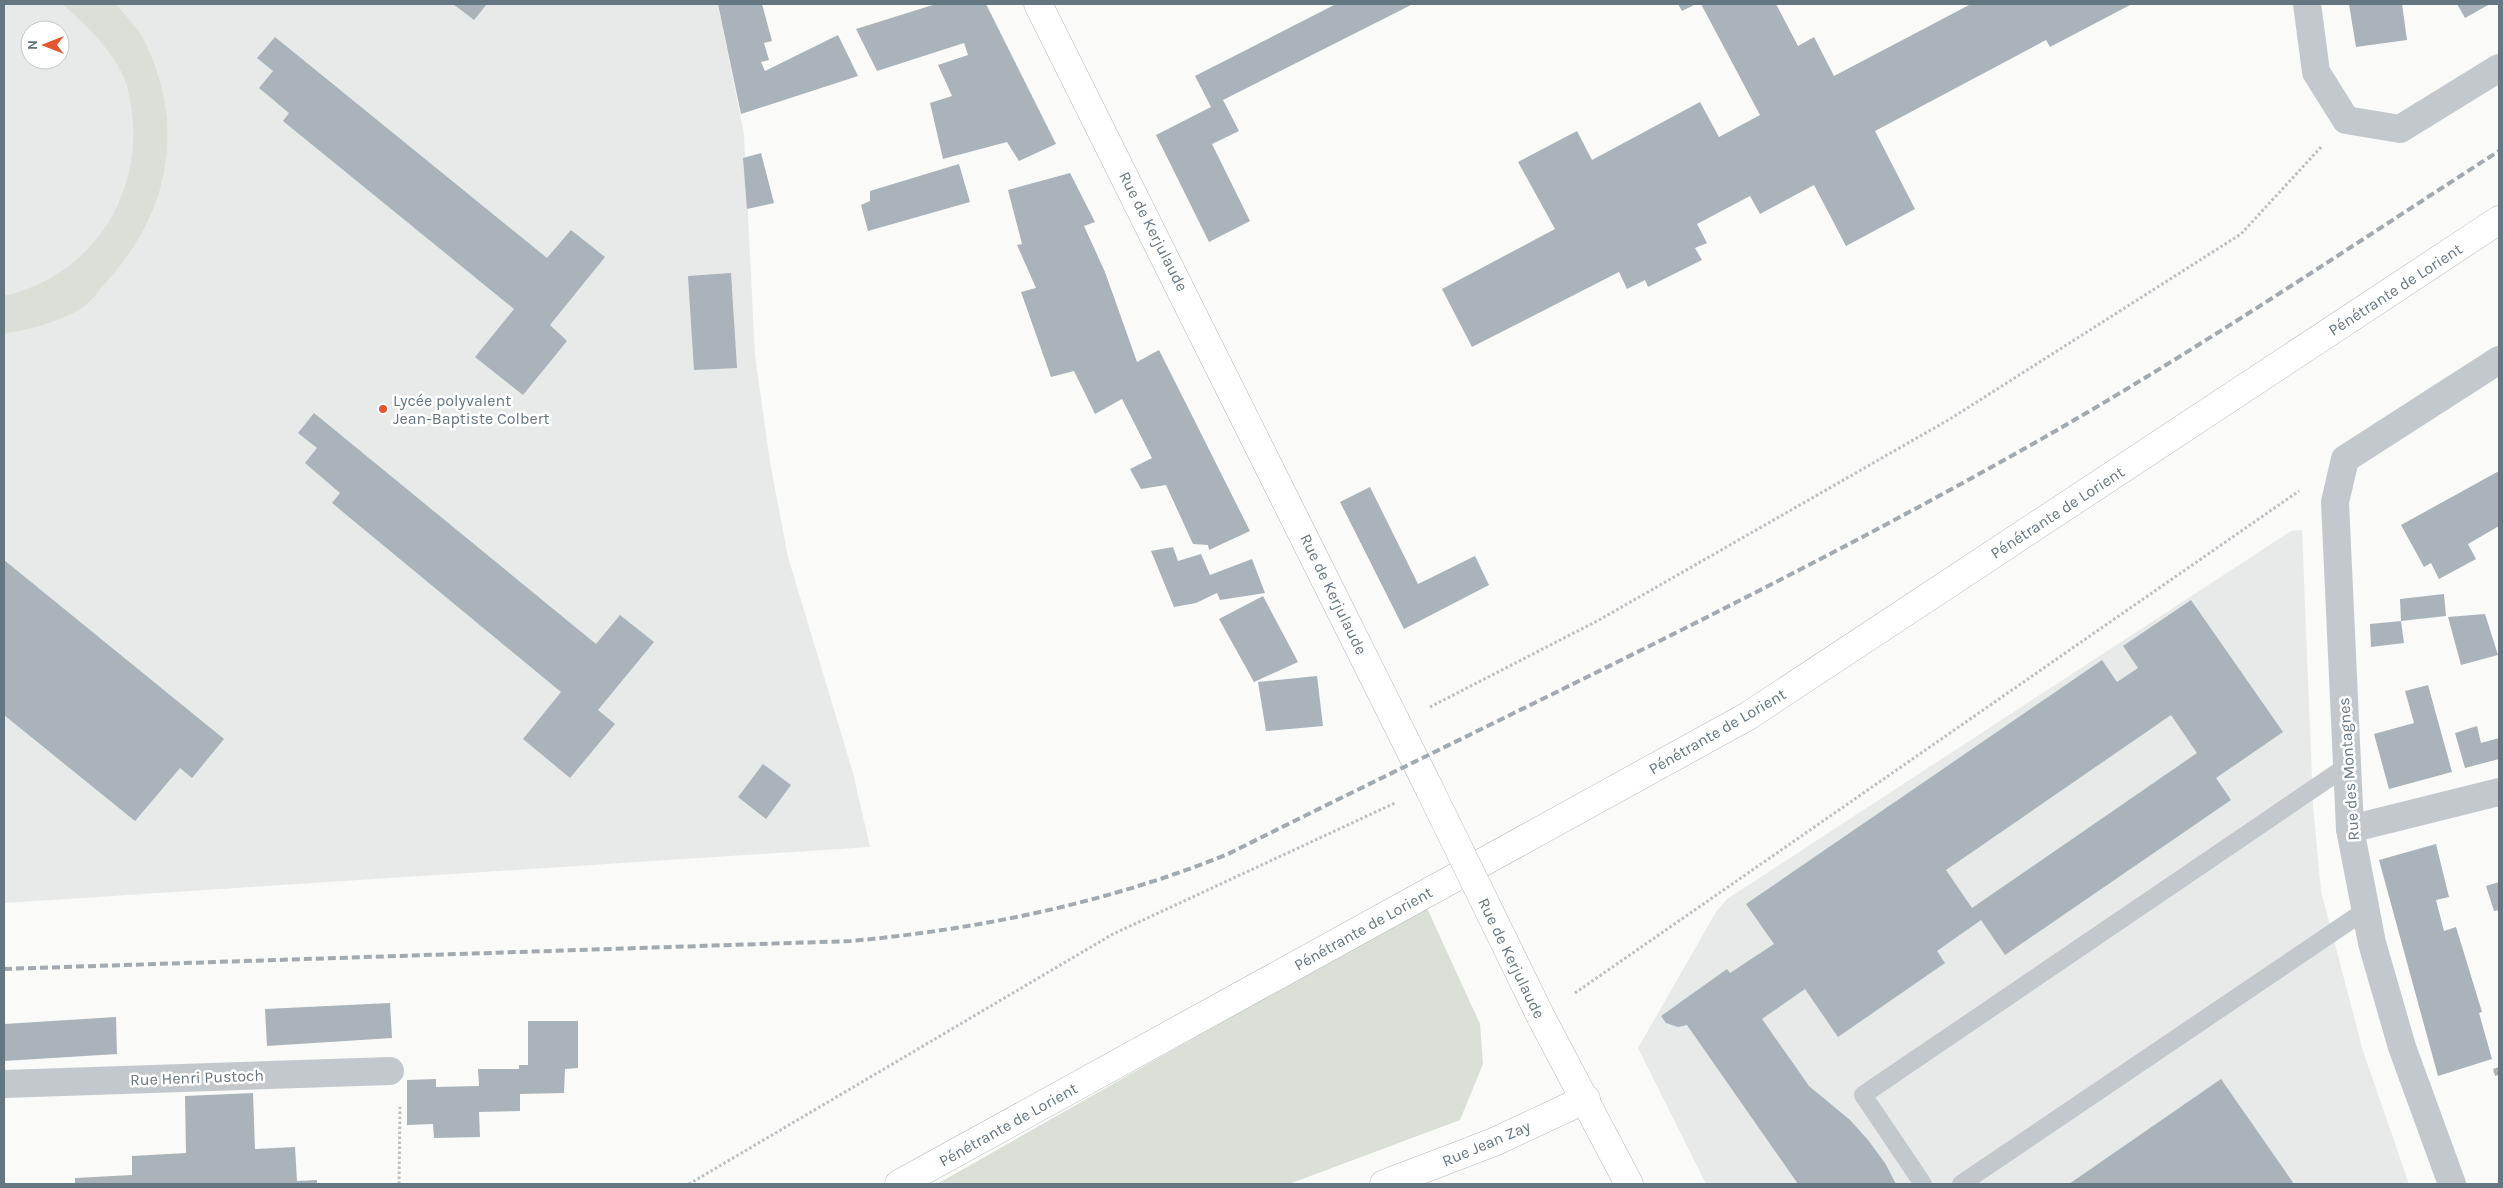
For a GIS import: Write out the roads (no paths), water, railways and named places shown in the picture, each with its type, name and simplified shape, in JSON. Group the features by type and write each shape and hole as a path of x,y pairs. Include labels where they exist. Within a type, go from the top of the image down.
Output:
{"main road":[{"name":"Rue de Kerjulaude","path":"1038,4 1398,723 1521,979 1586,1099 1629,1184"},
{"name":"Pénétrante de Lorient","path":"899,1184 1748,716 2499,220"},
{"name":"Rue Jean Zay","path":"1384,1184 1494,1142 1586,1099"}],"street":[{"path":"2307,4 2316,72 2346,120 2400,129 2499,68"},
{"name":"Rue des Montagnes","path":"2452,1184 2402,1047 2372,943 2350,829 2335,502 2345,459 2499,360"},
{"path":"2350,829 2499,792"},
{"name":"Rue Henri Pustoch","path":"4,1084 390,1070"}],"lane":[{"path":"1923,1184 1863,1095 2347,766"},
{"path":"1961,1184 2366,910"}],"railway":[{"path":"4,969 851,941 900,936 996,921 1090,900 1136,887 1228,854 1628,657 1924,504 2144,379 2499,151"}],"place":[{"name":"Lycée polyvalent Jean-Baptiste Colbert","path":"383,409"}]}
